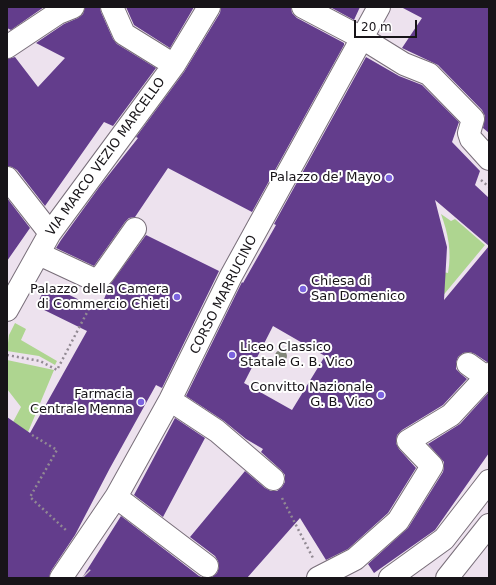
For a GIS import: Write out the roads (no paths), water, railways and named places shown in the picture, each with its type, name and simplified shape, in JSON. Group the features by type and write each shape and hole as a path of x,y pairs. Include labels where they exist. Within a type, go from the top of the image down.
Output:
{"street":[{"path":"7,47 58,13 73,7"},
{"path":"112,7 124,34 174,65"},
{"name":"VIA MARCO VEZIO MARCELLO","path":"7,310 50,233 174,65 209,7"},
{"path":"303,7 362,38 404,64 429,74 473,120 469,133 471,139 489,159"},
{"name":"CORSO MARRUCINO","path":"71,573 85,543 116,497 170,400 231,276 379,7"},
{"path":"7,178 50,233"},
{"path":"39,254 97,281 104,274 135,229"},
{"path":"320,577 355,560 398,521 432,466 408,441 451,414 488,376 468,364"},
{"path":"170,400 217,431 273,479"},
{"path":"390,578 444,539 489,481"},
{"path":"116,497 207,566"},
{"path":"447,578 489,525"}],"place":[{"name":"Palazzo de' Mayo","path":"389,178"},
{"name":"Chiesa di San Domenico","path":"303,289"},
{"name":"Palazzo della Camera di Commercio Chieti","path":"177,297"},
{"name":"Liceo Classico Statale G. B. Vico","path":"232,355"},
{"name":"Convitto Nazionale G. B. Vico","path":"381,395"},
{"name":"Farmacia Centrale Menna","path":"141,402"}]}
